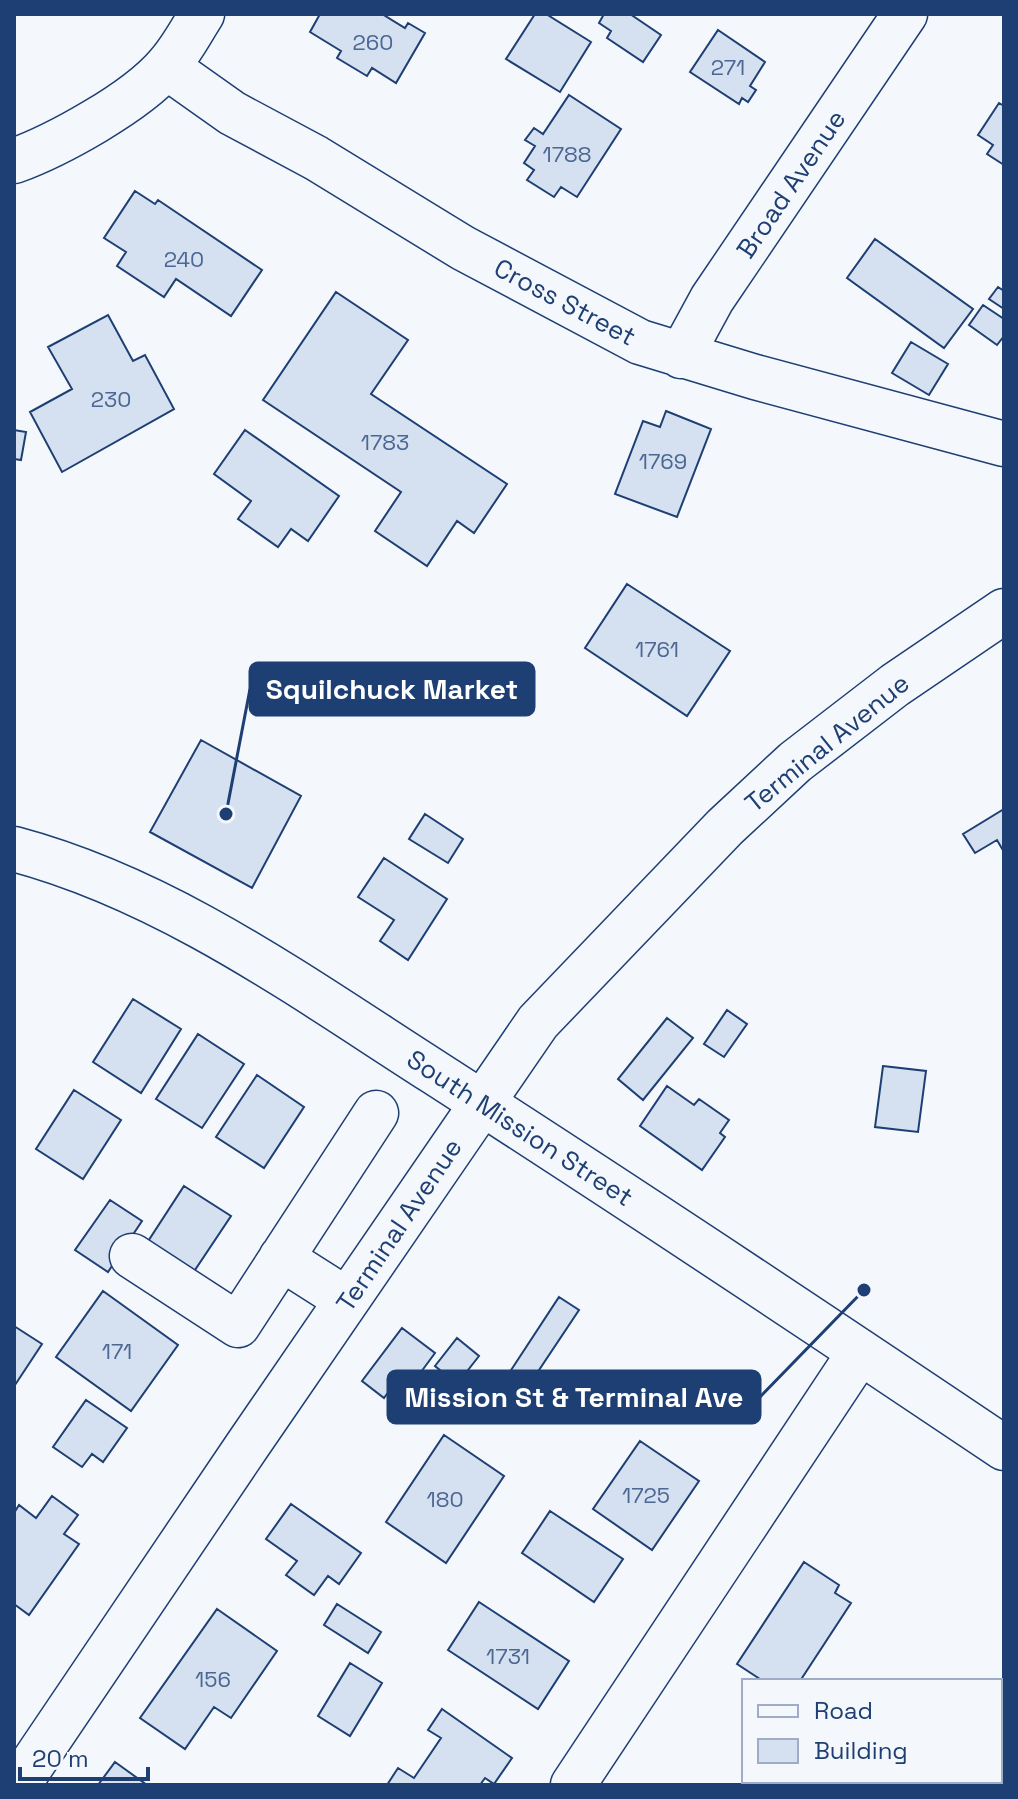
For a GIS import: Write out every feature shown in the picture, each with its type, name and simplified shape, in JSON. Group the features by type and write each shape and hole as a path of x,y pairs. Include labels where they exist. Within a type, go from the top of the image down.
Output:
{"street":[{"path":"14,161 38,153 120,106 167,67 202,14"},
{"name":"Broad Avenue","path":"681,356 712,299 905,14"},
{"name":"Cross Street","path":"167,67 232,113 316,158 463,248 640,342 681,356 1004,444"},
{"name":"Terminal Avenue","path":"18,1785 538,1022 725,827 807,752 895,685 1004,611"},
{"name":"South Mission Street","path":"14,849 50,858 118,886 206,930 283,975 482,1102 1004,1448"},
{"path":"132,1256 238,1325 376,1113"},
{"path":"281,1258 347,1300"},
{"path":"573,1785 860,1352"}],"building":[{"path":"320,14 382,14 405,28 408,23 425,33 396,83 372,68 367,76 337,58 341,51 310,32"},
{"path":"535,14 546,14 591,42 560,92 506,59"},
{"path":"604,14 630,14 661,35 643,62 607,38 611,31 599,23"},
{"path":"718,30 765,62 750,86 756,90 748,102 742,98 739,104 690,72"},
{"path":"569,95 621,129 577,197 561,187 554,197 527,180 534,170 524,163 535,146 525,140 534,128 543,134"},
{"path":"999,103 1004,106 1004,165 987,154 993,145 978,135"},
{"path":"135,191 155,204 158,200 262,270 231,316 176,279 164,297 117,266 126,252 104,238"},
{"path":"875,239 973,309 944,348 847,278"},
{"path":"998,287 1004,291 1004,309 989,299"},
{"path":"336,292 408,340 371,394 507,484 474,533 457,521 427,566 375,531 401,492 263,400"},
{"path":"983,305 1004,319 1004,336 997,345 969,325"},
{"path":"108,315 133,361 145,355 174,409 62,472 30,412 72,389 48,347"},
{"path":"911,342 948,364 929,395 892,373"},
{"path":"666,411 711,429 677,517 615,494 643,421 660,427"},
{"path":"14,430 26,432 21,460 14,459"},
{"path":"245,430 339,496 308,541 291,529 278,547 238,519 251,501 214,474"},
{"path":"627,584 730,651 687,716 585,648"},
{"path":"201,740 301,796 252,888 150,832"},
{"path":"1004,809 1004,852 997,840 975,853 963,834"},
{"path":"425,814 463,839 448,863 409,839"},
{"path":"384,858 447,899 408,960 380,941 394,920 358,897"},
{"path":"133,999 181,1029 141,1093 93,1062"},
{"path":"727,1010 747,1024 724,1057 704,1044"},
{"path":"667,1018 693,1038 643,1100 618,1079"},
{"path":"198,1034 244,1064 202,1128 156,1099"},
{"path":"883,1066 926,1071 918,1132 875,1127"},
{"path":"257,1075 304,1107 264,1168 216,1137"},
{"path":"667,1086 694,1105 699,1099 729,1120 720,1133 725,1137 702,1170 640,1126"},
{"path":"74,1090 121,1120 83,1179 36,1149"},
{"path":"184,1186 231,1216 191,1276 145,1246"},
{"path":"110,1200 142,1221 108,1272 75,1250"},
{"path":"103,1291 178,1345 131,1411 56,1357"},
{"path":"559,1297 579,1310 519,1400 500,1387"},
{"path":"14,1326 42,1344 15,1385 14,1384"},
{"path":"402,1328 435,1353 404,1395 392,1387 384,1398 362,1381"},
{"path":"457,1338 479,1356 457,1384 435,1366"},
{"path":"86,1400 127,1428 103,1462 92,1454 82,1467 53,1447"},
{"path":"444,1435 504,1476 446,1563 386,1522"},
{"path":"640,1441 699,1481 652,1550 593,1509"},
{"path":"52,1496 78,1515 64,1534 79,1544 29,1615 14,1604 14,1513 19,1505 36,1518"},
{"path":"291,1504 361,1553 339,1584 328,1576 314,1595 286,1575 297,1561 266,1539"},
{"path":"550,1511 623,1559 594,1602 522,1553"},
{"path":"804,1562 839,1585 835,1593 851,1603 801,1679 760,1679 737,1664"},
{"path":"479,1602 569,1661 538,1709 448,1650"},
{"path":"337,1604 381,1632 368,1653 324,1625"},
{"path":"217,1609 277,1651 231,1718 214,1707 185,1749 140,1718"},
{"path":"350,1663 382,1683 350,1736 318,1716"},
{"path":"442,1709 512,1758 494,1784 485,1778 480,1785 387,1785 398,1768 414,1778 441,1738 428,1730"},
{"path":"1004,1738 1004,1765 1002,1764"},
{"path":"115,1762 147,1785 98,1785"},
{"path":"920,1783 957,1783 956,1785 919,1785"}],"place":[{"name":"Squilchuck Market","path":"226,814"},
{"name":"Mission St & Terminal Ave","path":"864,1290"}]}
